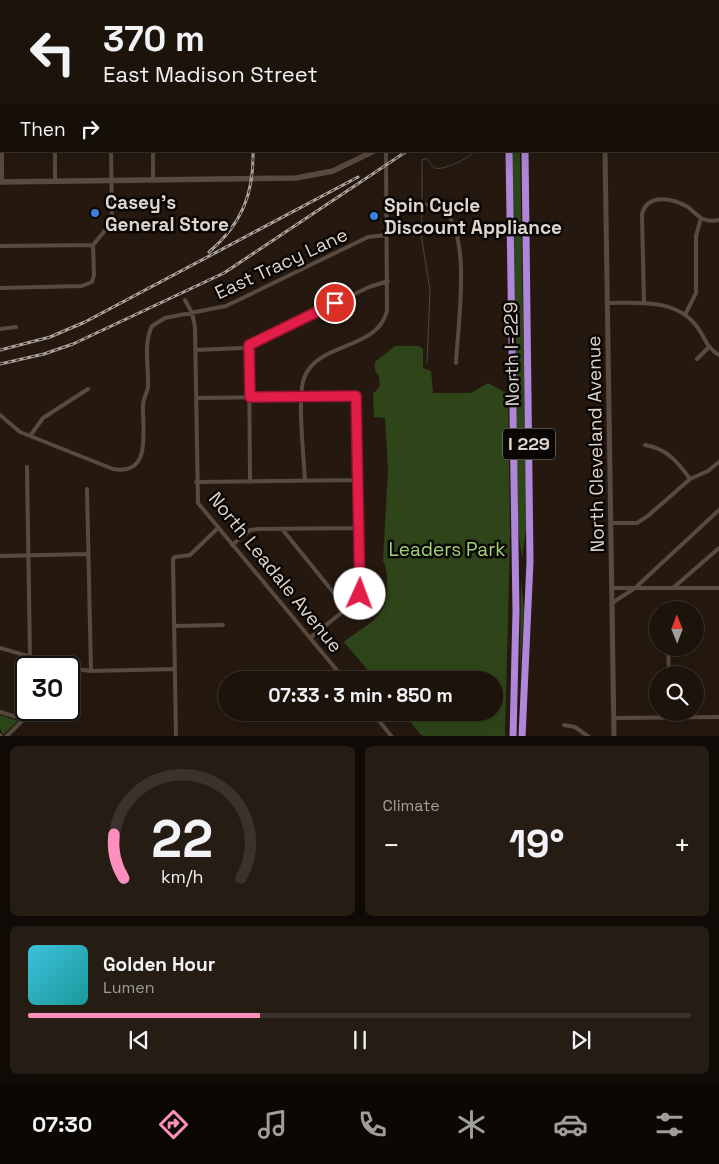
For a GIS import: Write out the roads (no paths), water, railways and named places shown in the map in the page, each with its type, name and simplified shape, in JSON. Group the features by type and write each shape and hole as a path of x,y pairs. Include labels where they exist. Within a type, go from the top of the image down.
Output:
{"highway":[{"name":"North I-229","path":"509,152 516,611 513,736"},
{"name":"North I-229","path":"522,736 530,562 524,152"}],"main road":[{"path":"1,182 304,177 341,168 372,152"}],"street":[{"path":"0,62 0,72"},
{"path":"1,182 2,152"},
{"path":"55,152 55,181"},
{"path":"0,246 93,244 112,224 111,152"},
{"path":"153,152 153,180"},
{"path":"305,481 302,396 305,377 315,362 372,334 382,324 388,311 386,152"},
{"name":"North Cleveland Avenue","path":"605,152 614,736"},
{"path":"644,303 642,214 644,206 650,201 670,200 690,209 708,221 719,220"},
{"path":"386,206 434,206 446,213 451,221 458,251 462,287 456,364"},
{"path":"685,315 696,293 696,236 701,218"},
{"name":"East Tracy Lane","path":"0,415 20,432 113,470 124,470 133,466 138,462 144,449 143,404 148,387 148,332 152,326 165,318 226,306 368,237 387,234"},
{"path":"0,288 90,284 94,275 93,244"},
{"path":"195,350 239,349 369,287 388,281"},
{"name":"North Leadale Avenue","path":"185,300 192,313 195,350 196,482 198,503 338,671"},
{"path":"607,303 662,304 685,315 698,328 709,347 719,355"},
{"path":"0,329 16,327"},
{"path":"249,345 250,482"},
{"path":"697,359 709,347"},
{"path":"30,436 43,418 88,389"},
{"path":"196,398 356,396 361,588 356,601 310,638"},
{"path":"645,445 656,447 665,452 690,478"},
{"path":"611,523 637,523 649,515 690,478 708,471 719,462"},
{"path":"26,467 30,656"},
{"path":"196,482 358,480"},
{"path":"87,489 91,671"},
{"path":"612,604 635,588 719,510"},
{"path":"176,736 173,561 175,557 192,554 218,528"},
{"path":"232,545 250,530 360,528"},
{"path":"282,529 346,608"},
{"path":"673,588 718,550"},
{"path":"0,556 88,554"},
{"path":"612,588 719,588"},
{"path":"174,626 223,626"},
{"path":"0,648 24,656"},
{"path":"80,670 91,671 175,668"},
{"path":"0,712 15,717"},
{"path":"614,718 649,716"},
{"path":"704,716 719,716"},
{"path":"6,736 23,721"},
{"path":"380,721 392,736"},
{"path":"564,725 575,727 589,736"}],"waterway":[{"path":"422,200 422,160 427,158 435,168 444,168 474,152"},
{"path":"422,211 421,234 430,290 427,363"}],"railway":[{"path":"209,252 230,230 244,207 251,181 253,152"},
{"path":"0,364 44,354 73,344 224,273 406,152"},
{"path":"0,350 50,337 85,322 358,177"}],"place":[{"name":"Casey's General Store","path":"95,213"},
{"name":"Spin Cycle Discount Appliance","path":"374,216"}],"park label":[{"name":"Leaders Park","path":"447,549"}]}
